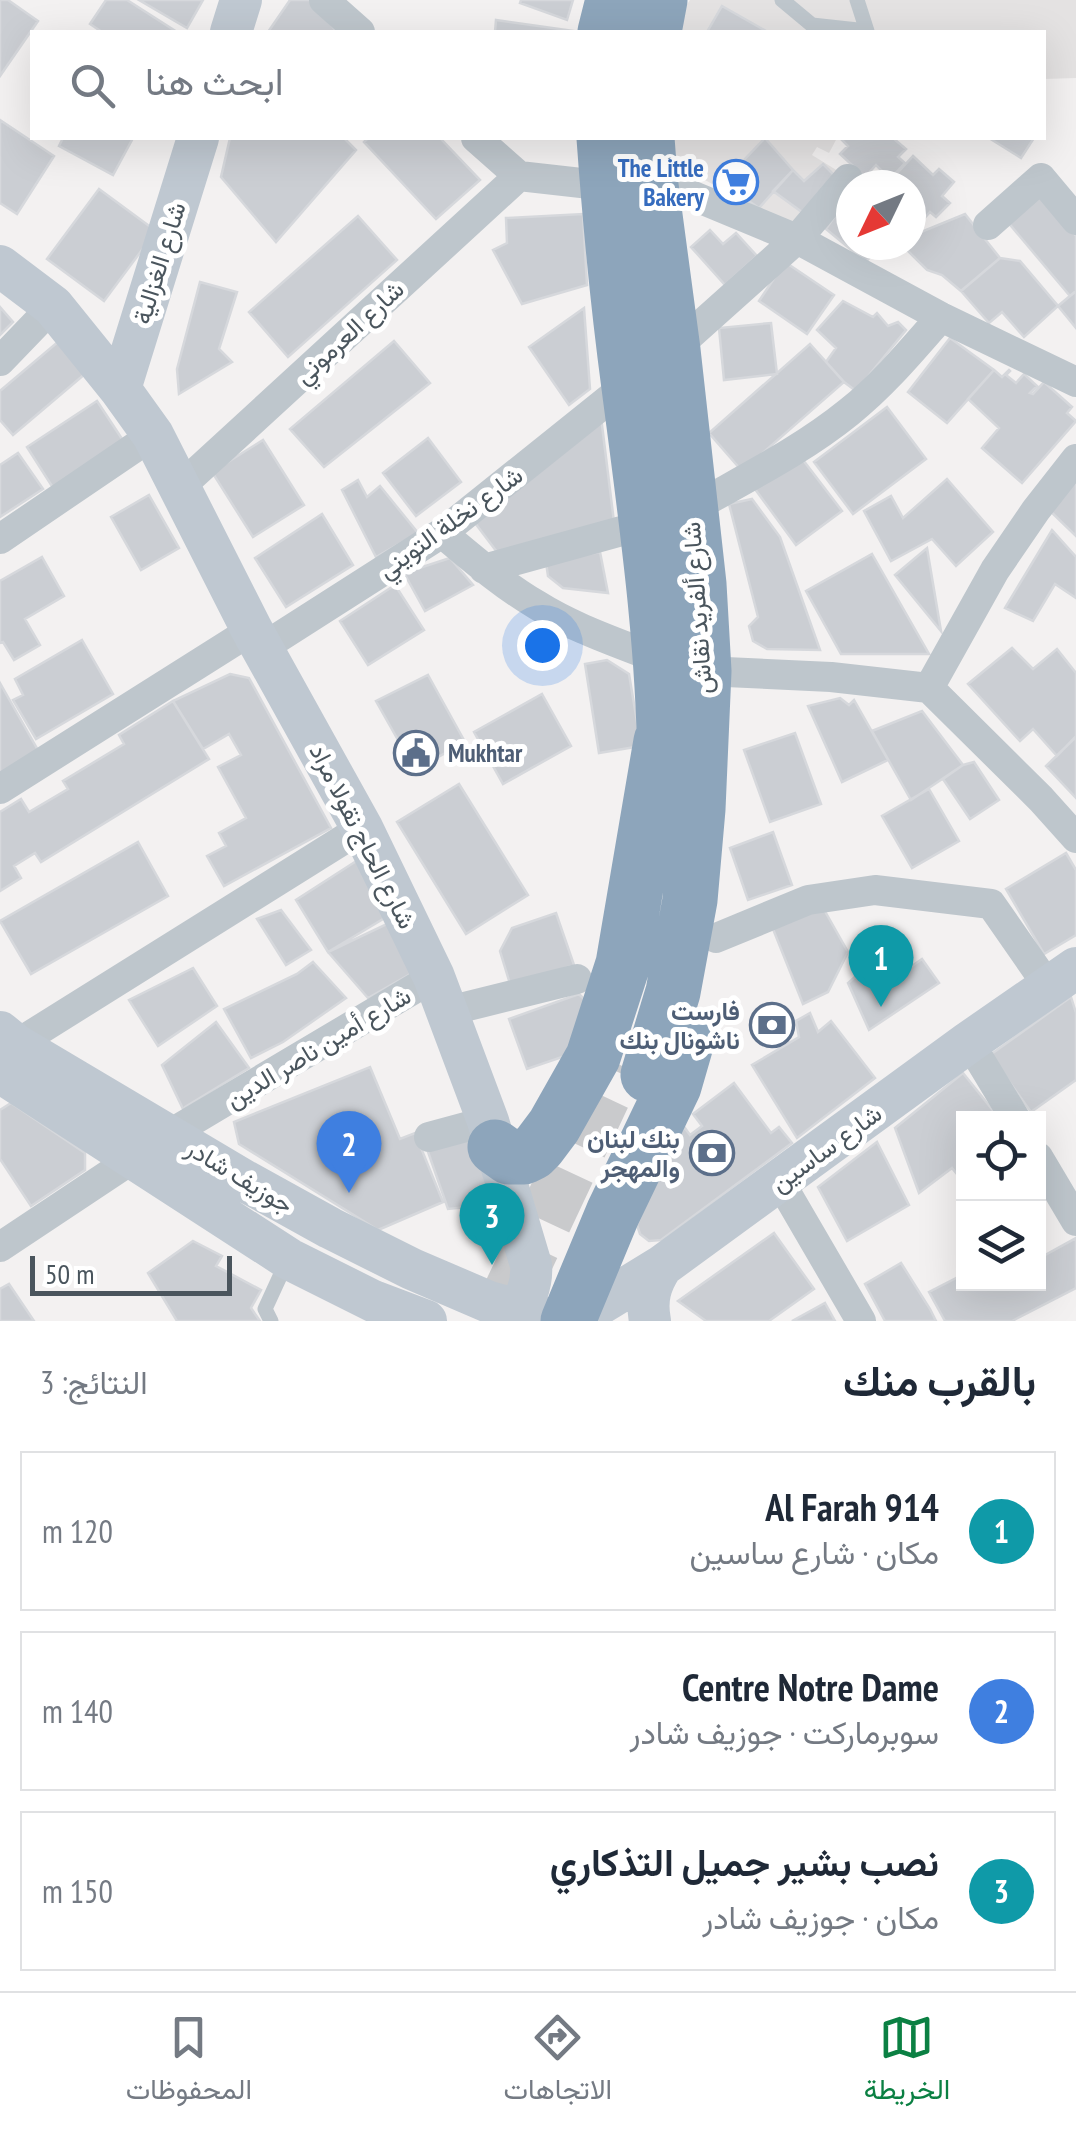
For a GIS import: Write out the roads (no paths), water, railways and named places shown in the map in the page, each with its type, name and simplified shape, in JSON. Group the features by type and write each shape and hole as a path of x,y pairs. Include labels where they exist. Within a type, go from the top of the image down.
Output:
{"highway":[{"path":"606,30 613,0"},
{"path":"654,30 660,0"},
{"name":"شارع ألفريد نقاش","path":"627,160 673,350 669,517"},
{"name":"شارع ألفريد نقاش","path":"627,160 628,384 669,517 699,584 683,687"},
{"path":"536,1316 613,1213 634,1071 716,938 720,798 683,687"},
{"path":"634,1071 614,1000 683,687"},
{"path":"492,1134 509,1158 532,1153 554,1126 634,1071"}],"street":[{"path":"231,30 240,0"},
{"path":"324,0 358,30"},
{"name":"شارع الغزالية","path":"120,389 197,140"},
{"path":"478,140 519,176 627,160 796,239 1076,382"},
{"name":"شارع العرموني","path":"180,488 519,176"},
{"path":"988,225 1041,178 1076,220"},
{"path":"673,350 796,239 836,194"},
{"name":"شارع الحاج نقولا مراد","path":"0,266 53,306 153,435 257,639 362,828 441,994 492,1134 531,1265 536,1316"},
{"path":"0,361 53,306"},
{"path":"484,569 669,517 794,450 849,412 892,373 941,316"},
{"name":"شارع نخلة التويني","path":"0,789 442,533 628,384"},
{"path":"0,538 153,435"},
{"path":"930,688 995,570 1076,459"},
{"path":"442,533 484,569 539,607 591,632 683,687 831,677 930,688 1076,838"},
{"path":"4,1051 362,828"},
{"path":"716,938 808,900 875,890 990,904 1062,977"},
{"name":"شارع ساسين","path":"536,1316 662,1266 1062,977"},
{"name":"شارع أمين ناصر الدين","path":"0,1247 170,1134 441,994 577,979"},
{"path":"969,1042 1011,1111"},
{"name":"جوزيف شادر","path":"4,1051 170,1134 244,1181 412,1269 536,1316"},
{"name":"جوزيف شادر","path":"4,1051 131,1158 288,1258 385,1311 426,1321"},
{"path":"430,1138 492,1134"},
{"path":"1046,1171 1076,1221"},
{"path":"780,1182 861,1321"},
{"path":"650,1321 649,1291 662,1266"}],"lane":[{"path":"782,0 812,25 851,30"},
{"path":"857,0 866,30"},
{"path":"271,1321 265,1308 288,1258"}],"tunnel":[{"path":"509,1296 618,1064"}],"place":[{"name":"The Little Bakery","path":"736,182"},
{"name":"Mukhtar","path":"416,753"},
{"name":"Al Farah 914","path":"881,1007"},
{"name":"فارست ناشونال بنك","path":"772,1025"},
{"name":"بنك لبنان والمهجر","path":"712,1153"},
{"name":"Centre Notre Dame","path":"349,1193"},
{"name":"نصب بشير جميل التذكاري","path":"492,1265"}]}
